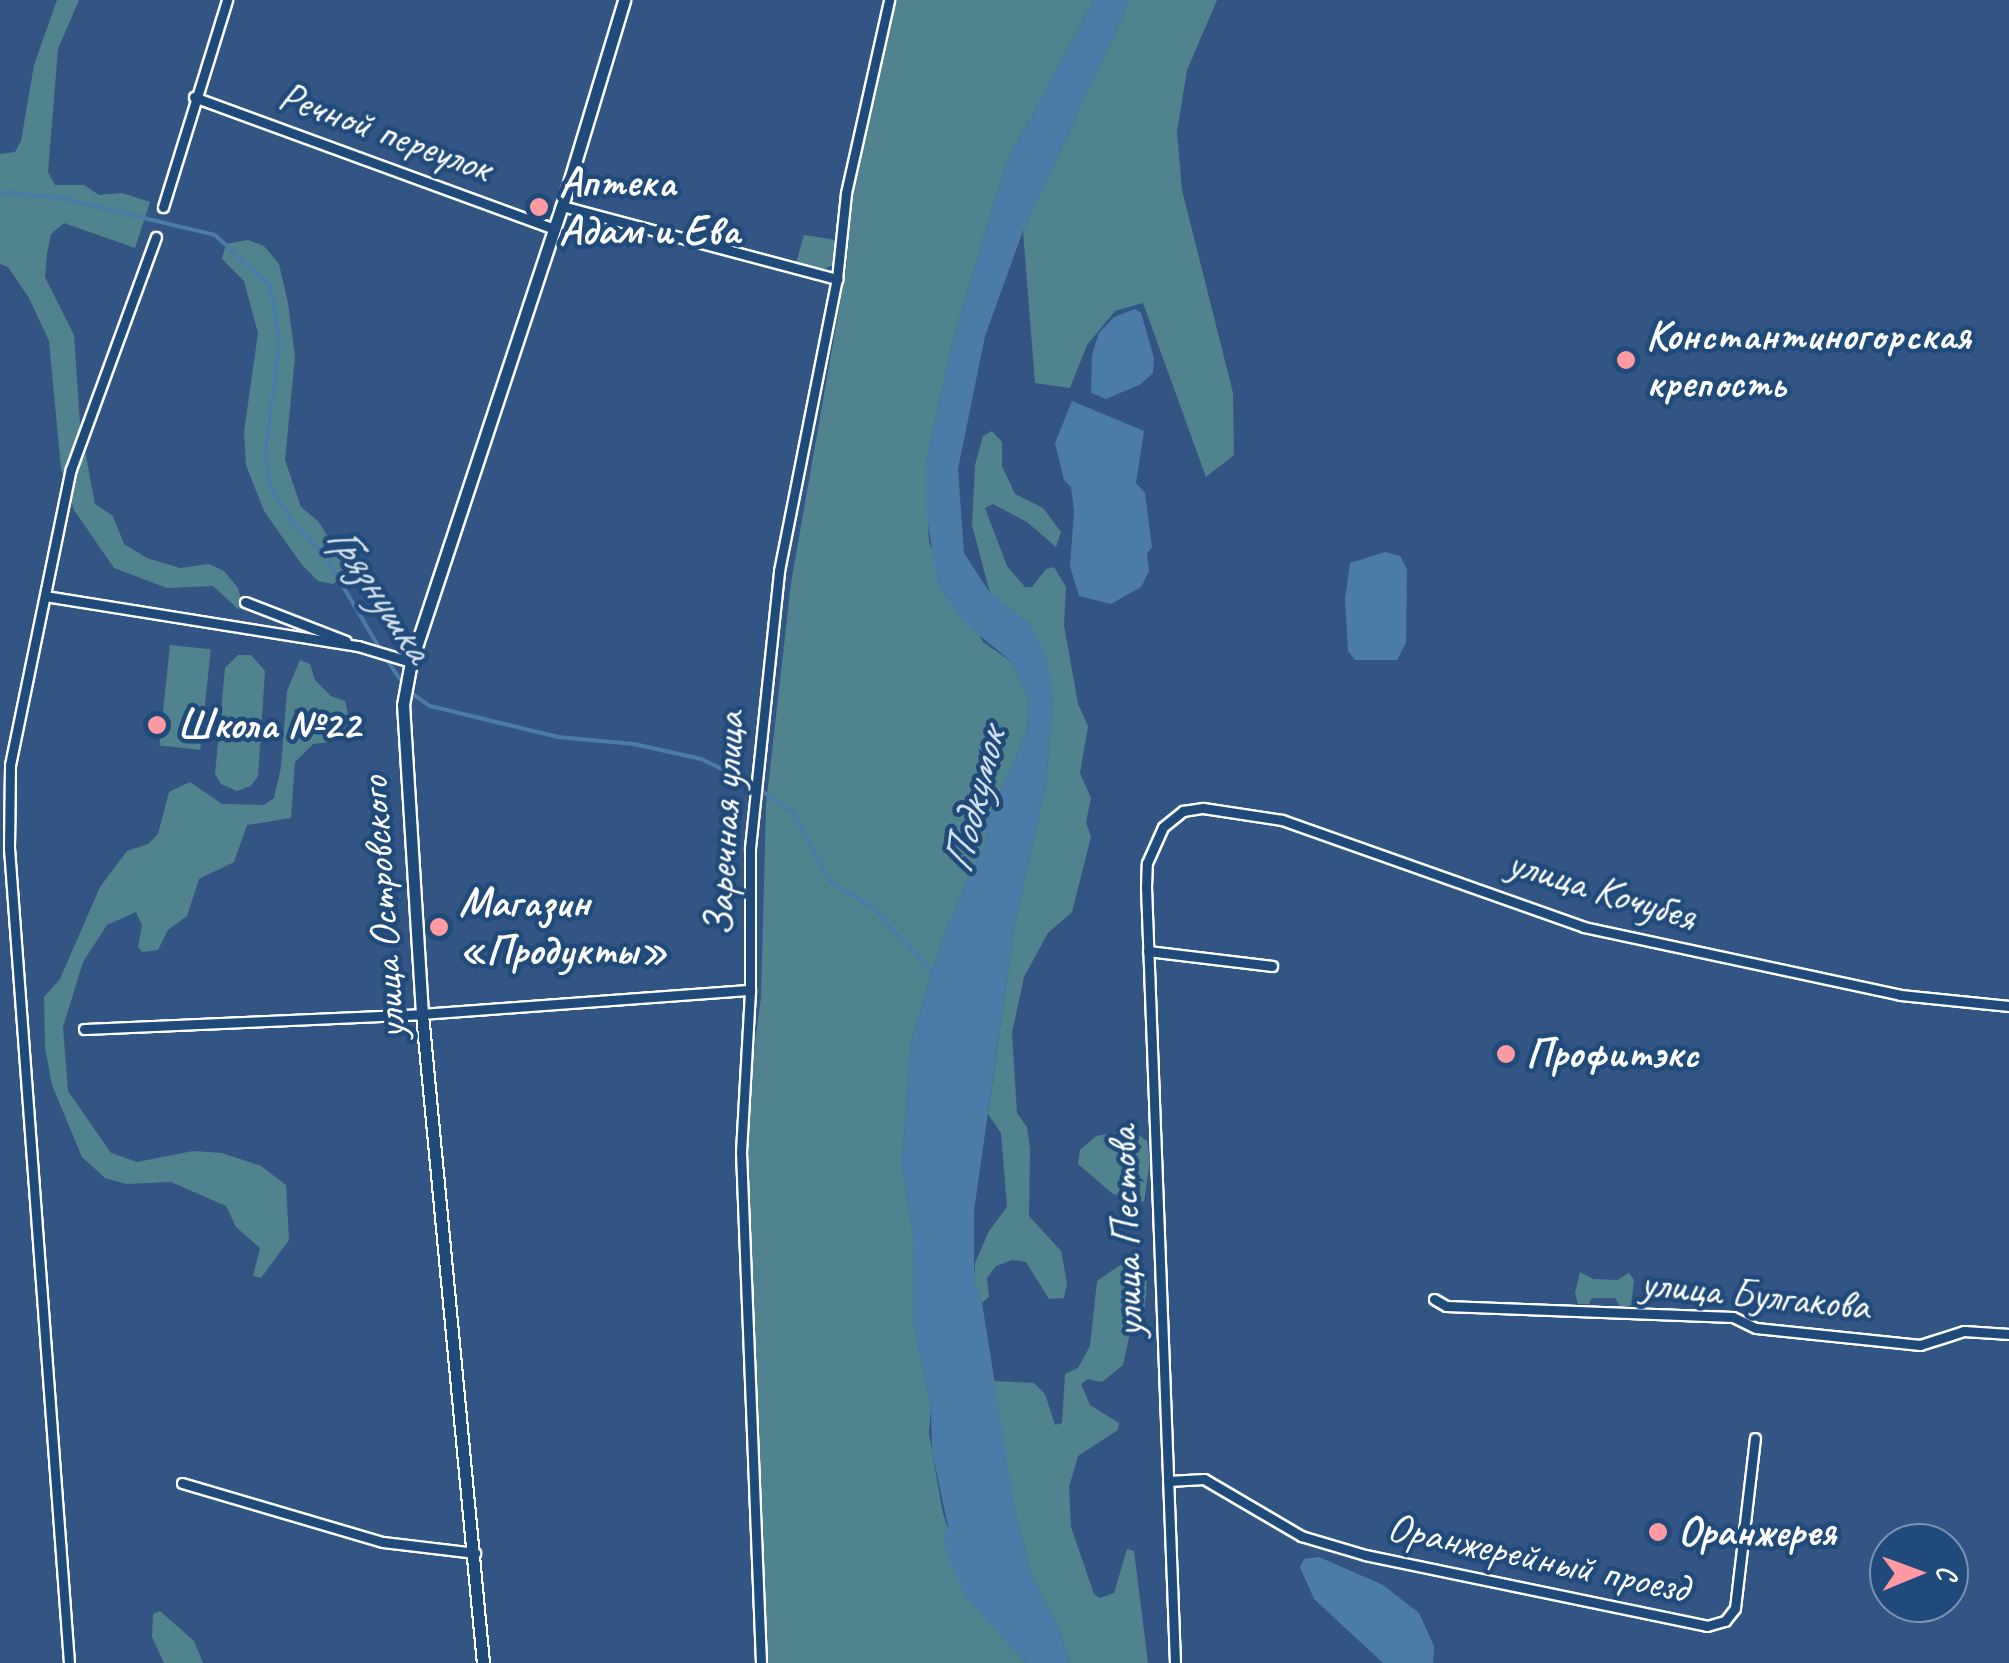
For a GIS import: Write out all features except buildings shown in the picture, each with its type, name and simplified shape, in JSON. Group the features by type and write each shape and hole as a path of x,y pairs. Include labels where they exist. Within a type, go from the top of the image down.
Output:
{"street":[{"path":"163,207 227,0"},
{"name":"улица Островского","path":"483,1663 476,1553 422,1014 404,705 410,667 562,206 624,0"},
{"name":"Заречная улица","path":"761,1663 741,1152 750,990 750,848 779,570 837,279 846,193 889,0"},
{"name":"Речной переулок","path":"194,97 554,229"},
{"path":"562,206 837,279"},
{"path":"68,1663 4,847 10,765 71,469 156,236"},
{"path":"45,596 358,646 393,654 410,667"},
{"path":"245,602 304,621 358,646"},
{"name":"улица Кочубея","path":"1183,811 1227,808 1282,820 1584,928 1900,995 2009,1006"},
{"name":"улица Пестова","path":"1175,1663 1147,863 1164,827 1183,811"},
{"path":"1148,951 1272,966"},
{"path":"84,1029 422,1014 750,990"},
{"name":"улица Булгакова","path":"1434,1299 1446,1306 1732,1317 1756,1328 1920,1346 1964,1331 2009,1334"},
{"name":"Оранжерейный проезд","path":"1168,1482 1204,1479 1302,1536 1366,1555 1707,1626 1725,1620 1735,1608 1755,1438"},
{"path":"182,1483 384,1542 476,1553"}],"green space":[{"path":"57,0 79,0 58,49 48,172 55,185 84,185 99,195 122,193 150,202 135,248 64,223 51,234 47,254 45,277 74,335 80,424 95,504 113,516 124,544 147,558 180,568 209,564 224,571 238,588 243,608 238,609 213,586 167,588 114,568 74,510 61,468 49,341 29,298 8,267 0,264 0,154 15,152 21,141 34,65"},
{"path":"895,0 1094,0 1006,164 951,347 926,465 929,543 983,642 1012,662 1029,699 1027,732 989,815 985,844 945,931 911,1042 902,1165 914,1241 913,1321 931,1407 929,1433 942,1509 967,1598 1026,1663 767,1663 747,1200 748,1095 761,997 766,805 791,583 846,269 853,192"},
{"path":"1130,0 1217,0 1187,70 1177,132 1182,190 1233,393 1234,455 1206,477 1143,303 1115,311 1087,345 1070,388 1035,383 1023,231"},
{"path":"804,235 836,240 839,247 834,265 824,269 796,263"},
{"path":"248,240 264,246 279,264 295,357 285,460 301,507 318,521 343,560 344,575 333,584 318,581 302,565 264,511 246,465 244,432 258,333 244,281 222,259 226,244"},
{"path":"992,431 1002,442 1002,466 1015,494 1043,508 1061,532 1056,547 1027,522 993,504 985,508 1007,566 1025,587 1032,587 1046,569 1054,567 1066,587 1064,625 1078,704 1088,726 1080,773 1091,798 1086,822 1091,837 1072,912 1048,933 1024,977 1012,1033 1017,1113 1027,1127 1030,1149 1029,1216 1061,1251 1067,1283 1064,1298 1049,1299 1026,1262 1012,1260 996,1266 987,1278 989,1297 982,1303 974,1282 975,1263 989,1231 1007,1207 1001,1133 988,1114 1015,922 1046,783 1053,696 1031,625 990,593 972,525 975,465 983,436"},
{"path":"170,645 211,649 200,750 159,745"},
{"path":"238,655 251,655 265,671 258,776 251,786 237,791 221,784 215,774 225,668"},
{"path":"300,660 310,664 315,680 331,696 345,701 349,719 344,730 329,742 313,744 295,762 291,818 247,825 234,862 199,879 187,916 168,930 158,950 142,952 138,947 142,925 136,912 107,925 83,962 63,1027 68,1091 111,1153 137,1162 193,1151 222,1153 261,1166 286,1185 289,1240 261,1278 253,1276 260,1248 236,1227 226,1206 171,1182 126,1184 105,1178 82,1157 52,1085 45,1047 44,997 60,979 100,887 127,851 148,844 158,834 169,792 190,782 222,804 264,805 274,798 281,767 287,691"},
{"path":"1136,1133 1147,1141 1150,1160 1144,1202 1113,1194 1078,1164 1080,1150 1096,1136"},
{"path":"1126,1261 1140,1265 1147,1279 1144,1317 1137,1331 1130,1333 1123,1365 1102,1382 1088,1379 1081,1384 1090,1405 1119,1423 1118,1430 1078,1456 1069,1487 1071,1527 1094,1594 1100,1598 1114,1593 1127,1549 1134,1551 1148,1663 1070,1663 1059,1629 1032,1577 1016,1515 993,1381 1034,1383 1045,1394 1055,1425 1062,1423 1065,1374 1078,1368 1090,1346 1097,1281"},
{"path":"1580,1272 1593,1279 1617,1280 1629,1273 1634,1280 1631,1306 1620,1306 1615,1298 1592,1298 1589,1304 1578,1304 1575,1293"},
{"path":"160,1611 194,1641 203,1663 164,1663 152,1637 153,1614"}],"water":[{"name":"Подкумок","path":"1094,0 1130,0 1023,231 985,336 958,469 964,553 990,593 1031,625 1047,657 1053,696 1046,783 1015,922 974,1211 974,1282 982,1303 1016,1515 1032,1577 1059,1629 1070,1663 1026,1663 967,1599 946,1555 944,1535 948,1526 932,1451 931,1407 913,1321 914,1241 902,1165 911,1042 945,931 985,844 989,815 1027,732 1029,699 1012,662 963,622 938,586 926,510 926,465 951,347 1006,164"},
{"path":"1135,309 1141,313 1154,358 1153,373 1141,384 1106,399 1091,393 1092,355 1099,333 1114,317"},
{"path":"1072,401 1144,431 1136,483 1145,493 1152,547 1147,553 1149,571 1141,587 1111,604 1079,596 1070,566 1074,511 1071,487 1064,480 1055,443"},
{"path":"1385,552 1400,556 1407,569 1406,643 1397,660 1355,660 1348,651 1345,599 1350,563"},
{"path":"1319,1557 1383,1585 1419,1613 1434,1646 1433,1663 1383,1663 1314,1599 1300,1567 1304,1559"}],"waterway":[{"name":"Грязнушка","path":"0,192 60,198 215,235 270,286 280,342 265,455 270,486 291,520 324,554 380,649"},
{"name":"Грязнушка","path":"385,657 407,690 430,706 558,737 634,744 701,759 745,780 793,812 830,882 872,907 934,973"}],"place":[{"name":"Аптека Адам и Ева","path":"539,207"},
{"name":"Константиногорская крепость","path":"1626,360"},
{"name":"Школа №22","path":"157,725"},
{"name":"Магазин «Продукты»","path":"439,927"},
{"name":"Профитэкс","path":"1506,1054"},
{"name":"Оранжерея","path":"1658,1532"}]}
